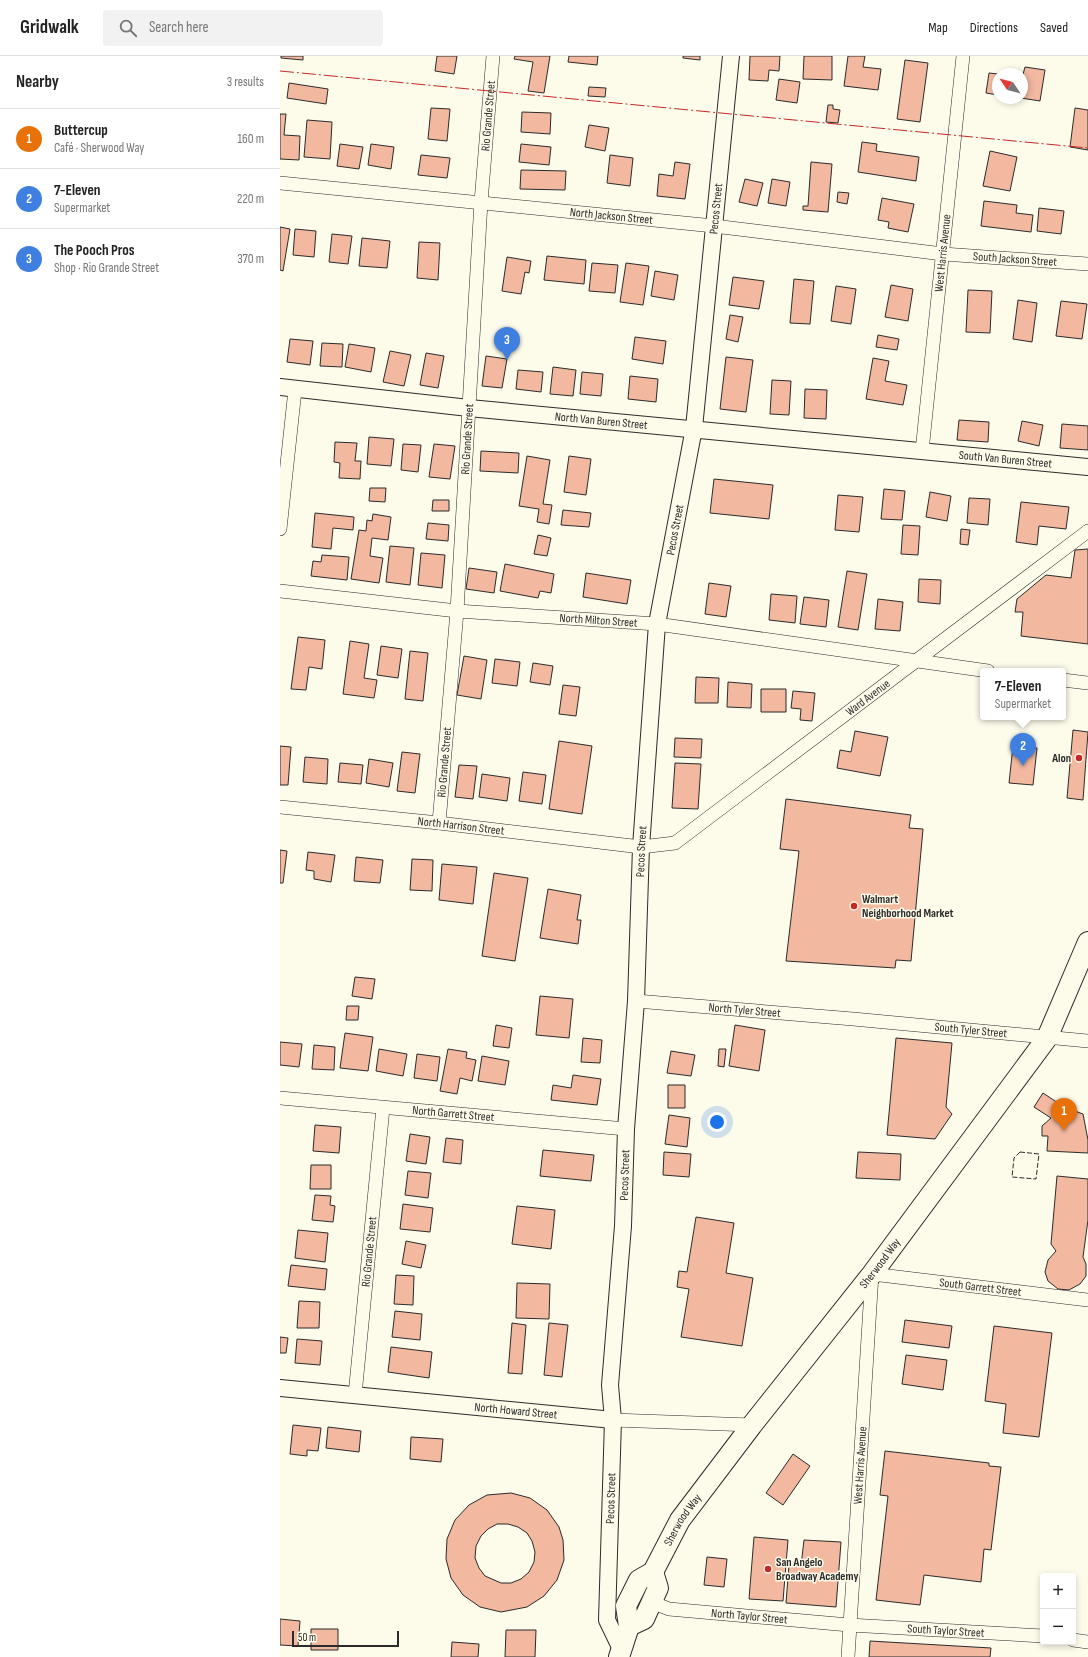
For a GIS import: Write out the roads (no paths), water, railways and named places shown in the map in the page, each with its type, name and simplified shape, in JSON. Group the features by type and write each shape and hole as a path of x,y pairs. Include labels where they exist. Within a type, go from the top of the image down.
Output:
{"main road":[{"name":"Sherwood Way","path":"620,1653 629,1626 626,1606 639,1580 653,1572 680,1520 752,1425 872,1274 1047,1038 1088,942"},
{"path":"629,1626 644,1619 658,1588 653,1572"}],"street":[{"name":"Rio Grande Street","path":"439,823 457,611 481,202 493,56"},
{"name":"Pecos Street","path":"620,1653 608,1620 612,1420 610,1385 623,1226 626,1129 636,1001 642,848 657,624 694,428 731,56"},
{"name":"West Harris Avenue","path":"922,451 963,56"},
{"name":"North Jackson Street","path":"280,183 714,226 943,254"},
{"name":"South Jackson Street","path":"943,254 1088,264"},
{"name":"North Van Buren Street","path":"287,389 468,408 694,428 922,451"},
{"path":"280,529 287,389"},
{"name":"South Van Buren Street","path":"922,451 1088,467"},
{"name":"Ward Avenue","path":"642,848 675,843 1088,531"},
{"name":"North Milton Street","path":"280,591 457,611 657,624 915,662 980,670"},
{"path":"1066,680 1088,683"},
{"name":"North Harrison Street","path":"280,807 439,823 642,848"},
{"name":"North Tyler Street","path":"636,1001 853,1019"},
{"name":"South Tyler Street","path":"853,1019 1088,1041"},
{"name":"North Garrett Street","path":"280,1098 626,1129"},
{"name":"Rio Grande Street","path":"355,1395 383,1108"},
{"name":"West Harris Avenue","path":"848,1657 872,1274"},
{"name":"South Garrett Street","path":"872,1274 1088,1300"},
{"name":"North Howard Street","path":"280,1388 612,1420 752,1425"},
{"name":"North Taylor Street","path":"651,1602 669,1609 849,1625"},
{"name":"South Taylor Street","path":"849,1625 1040,1636"},
{"path":"1076,1640 1088,1642"}],"place":[{"name":"The Pooch Pros","path":"507,360"},
{"name":"Alon","path":"1079,758"},
{"name":"7-Eleven","path":"1023,766"},
{"name":"Walmart Neighborhood Market","path":"854,906"},
{"name":"Buttercup","path":"1064,1131"},
{"name":"San Angelo Broadway Academy","path":"768,1569"}]}
